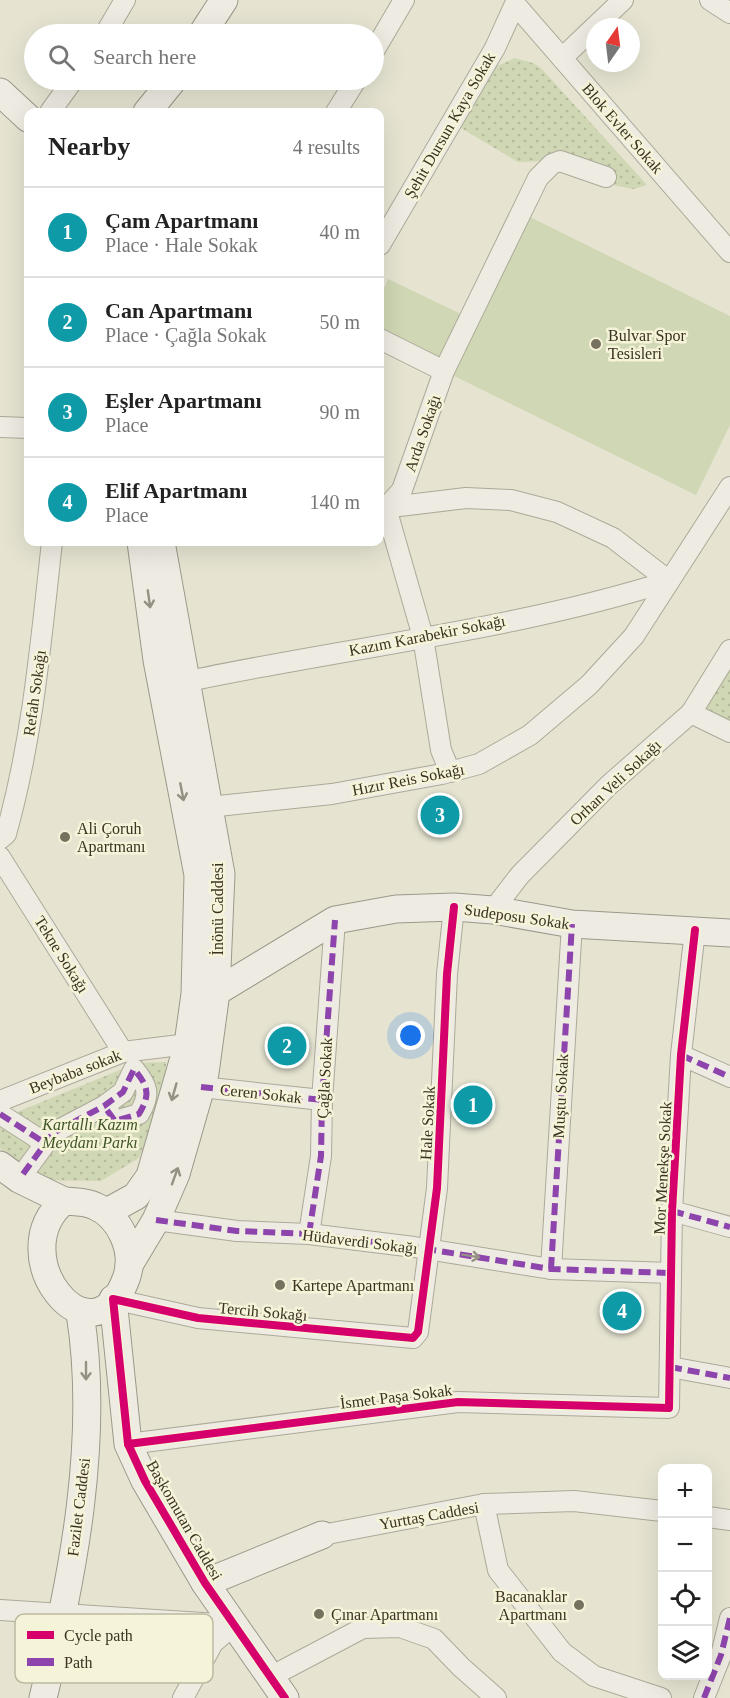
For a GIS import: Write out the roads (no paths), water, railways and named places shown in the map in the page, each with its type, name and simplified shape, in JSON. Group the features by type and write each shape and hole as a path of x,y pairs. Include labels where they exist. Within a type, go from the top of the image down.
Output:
{"street":[{"path":"111,24 125,0"},
{"path":"208,24 224,0"},
{"path":"384,34 404,0"},
{"path":"562,58 623,0"},
{"path":"710,0 730,13"},
{"name":"Blok Evler Sokak","path":"515,4 730,252"},
{"name":"Şehit Dursun Kaya Sokak","path":"384,237 495,48 515,4"},
{"path":"53,108 66,90"},
{"path":"150,108 165,90"},
{"path":"338,108 350,90"},
{"path":"0,92 24,114"},
{"name":"Arda Sokağı","path":"384,507 402,490 444,371 538,178 552,164 560,161 606,177"},
{"path":"384,341 444,371"},
{"path":"0,427 24,428"},
{"name":"Hızır Reis Sokağı","path":"209,807 332,794 450,772 479,764 530,735 589,685 634,636 730,487"},
{"path":"384,508 465,498 511,500 557,512 614,538 669,582"},
{"path":"384,511 423,637 441,750 450,772"},
{"name":"Refah Sokağı","path":"0,839 6,834 20,779 34,700 52,546"},
{"name":"İnönü Caddesi","path":"113,1299 122,1289 129,1265 156,1220 176,1174 201,1087 211,1040 198,875 158,660 142,546"},
{"name":"İnönü Caddesi","path":"107,1212 136,1196 150,1176 188,1044 206,993 221,874 184,681 162,546"},
{"name":"Kazım Karabekir Sokağı","path":"184,681 423,637 610,598 669,582"},
{"name":"Orhan Veli Sokağı","path":"493,910 520,875 609,785 691,713 730,650"},
{"path":"691,713 730,732"},
{"name":"Tekne Sokağı","path":"0,857 123,1052"},
{"name":"Sudeposu Sokak","path":"206,993 335,921 396,909 454,907 493,910 572,924 730,933"},
{"name":"Hale Sokak","path":"413,1338 418,1332 437,1188 447,974 454,907"},
{"name":"Çağla Sokak","path":"309,1234 321,1156 322,1100 335,921"},
{"name":"Muştu Sokak","path":"551,1269 572,924"},
{"name":"Mor Menekşe Sokak","path":"669,1408 672,1211 681,1055 695,930"},
{"name":"Beybaba sokak","path":"0,1101 123,1052 188,1044"},
{"path":"681,1055 730,1077"},
{"name":"Ceren Sokak","path":"201,1087 322,1100"},
{"path":"104,1106 53,1132 45,1143 12,1169 19,1179 64,1201 81,1202 107,1212 124,1236 129,1265"},
{"path":"0,1114 45,1143"},
{"path":"22,1224 41,1210 64,1201"},
{"path":"672,1211 730,1227"},
{"name":"Hüdaverdi Sokağı","path":"156,1220 237,1231 309,1234 428,1249 551,1269 671,1273"},
{"path":"30,1294 64,1312 80,1313 92,1311 113,1299"},
{"name":"Tercih Sokağı","path":"113,1299 198,1318 413,1338"},
{"name":"Başkomutan Caddesi","path":"113,1299 128,1444 145,1481 204,1583 278,1688"},
{"name":"Fazilet Caddesi","path":"64,1612 79,1504 85,1414 86,1349 80,1313"},
{"path":"670,1367 730,1378"},
{"name":"İsmet Paşa Sokak","path":"128,1444 459,1402 669,1408"},
{"name":"Başkomutan Caddesi","path":"85,1414 145,1481"},
{"name":"Yurttaş Caddesi","path":"204,1583 322,1535 484,1504 574,1501 658,1510"},
{"path":"484,1504 498,1570 562,1652 594,1676 662,1698"},
{"path":"712,1518 730,1520"},
{"path":"0,1610 90,1614"},
{"path":"704,1698 725,1656 730,1618"},
{"path":"213,1623 234,1625"},
{"path":"213,1642 234,1625"},
{"path":"278,1688 363,1628 400,1627 434,1639 496,1698"},
{"name":"Fazilet Caddesi","path":"43,1698 47,1683"},
{"path":"183,1698 191,1683"}],"place":[{"name":"Bulvar Spor Tesisleri","path":"596,344"},
{"name":"Eşler Apartmanı","path":"440,815"},
{"name":"Ali Çoruh Apartmanı","path":"65,837"},
{"name":"Can Apartmanı","path":"287,1046"},
{"name":"Çam Apartmanı","path":"473,1105"},
{"name":"Kartepe Apartmanı","path":"280,1285"},
{"name":"Elif Apartmanı","path":"622,1311"},
{"name":"Bacanaklar Apartmanı","path":"579,1605"},
{"name":"Çınar Apartmanı","path":"319,1614"}],"park label":[{"name":"Kartallı Kazım Meydanı Parkı","path":"90,1133"}]}
